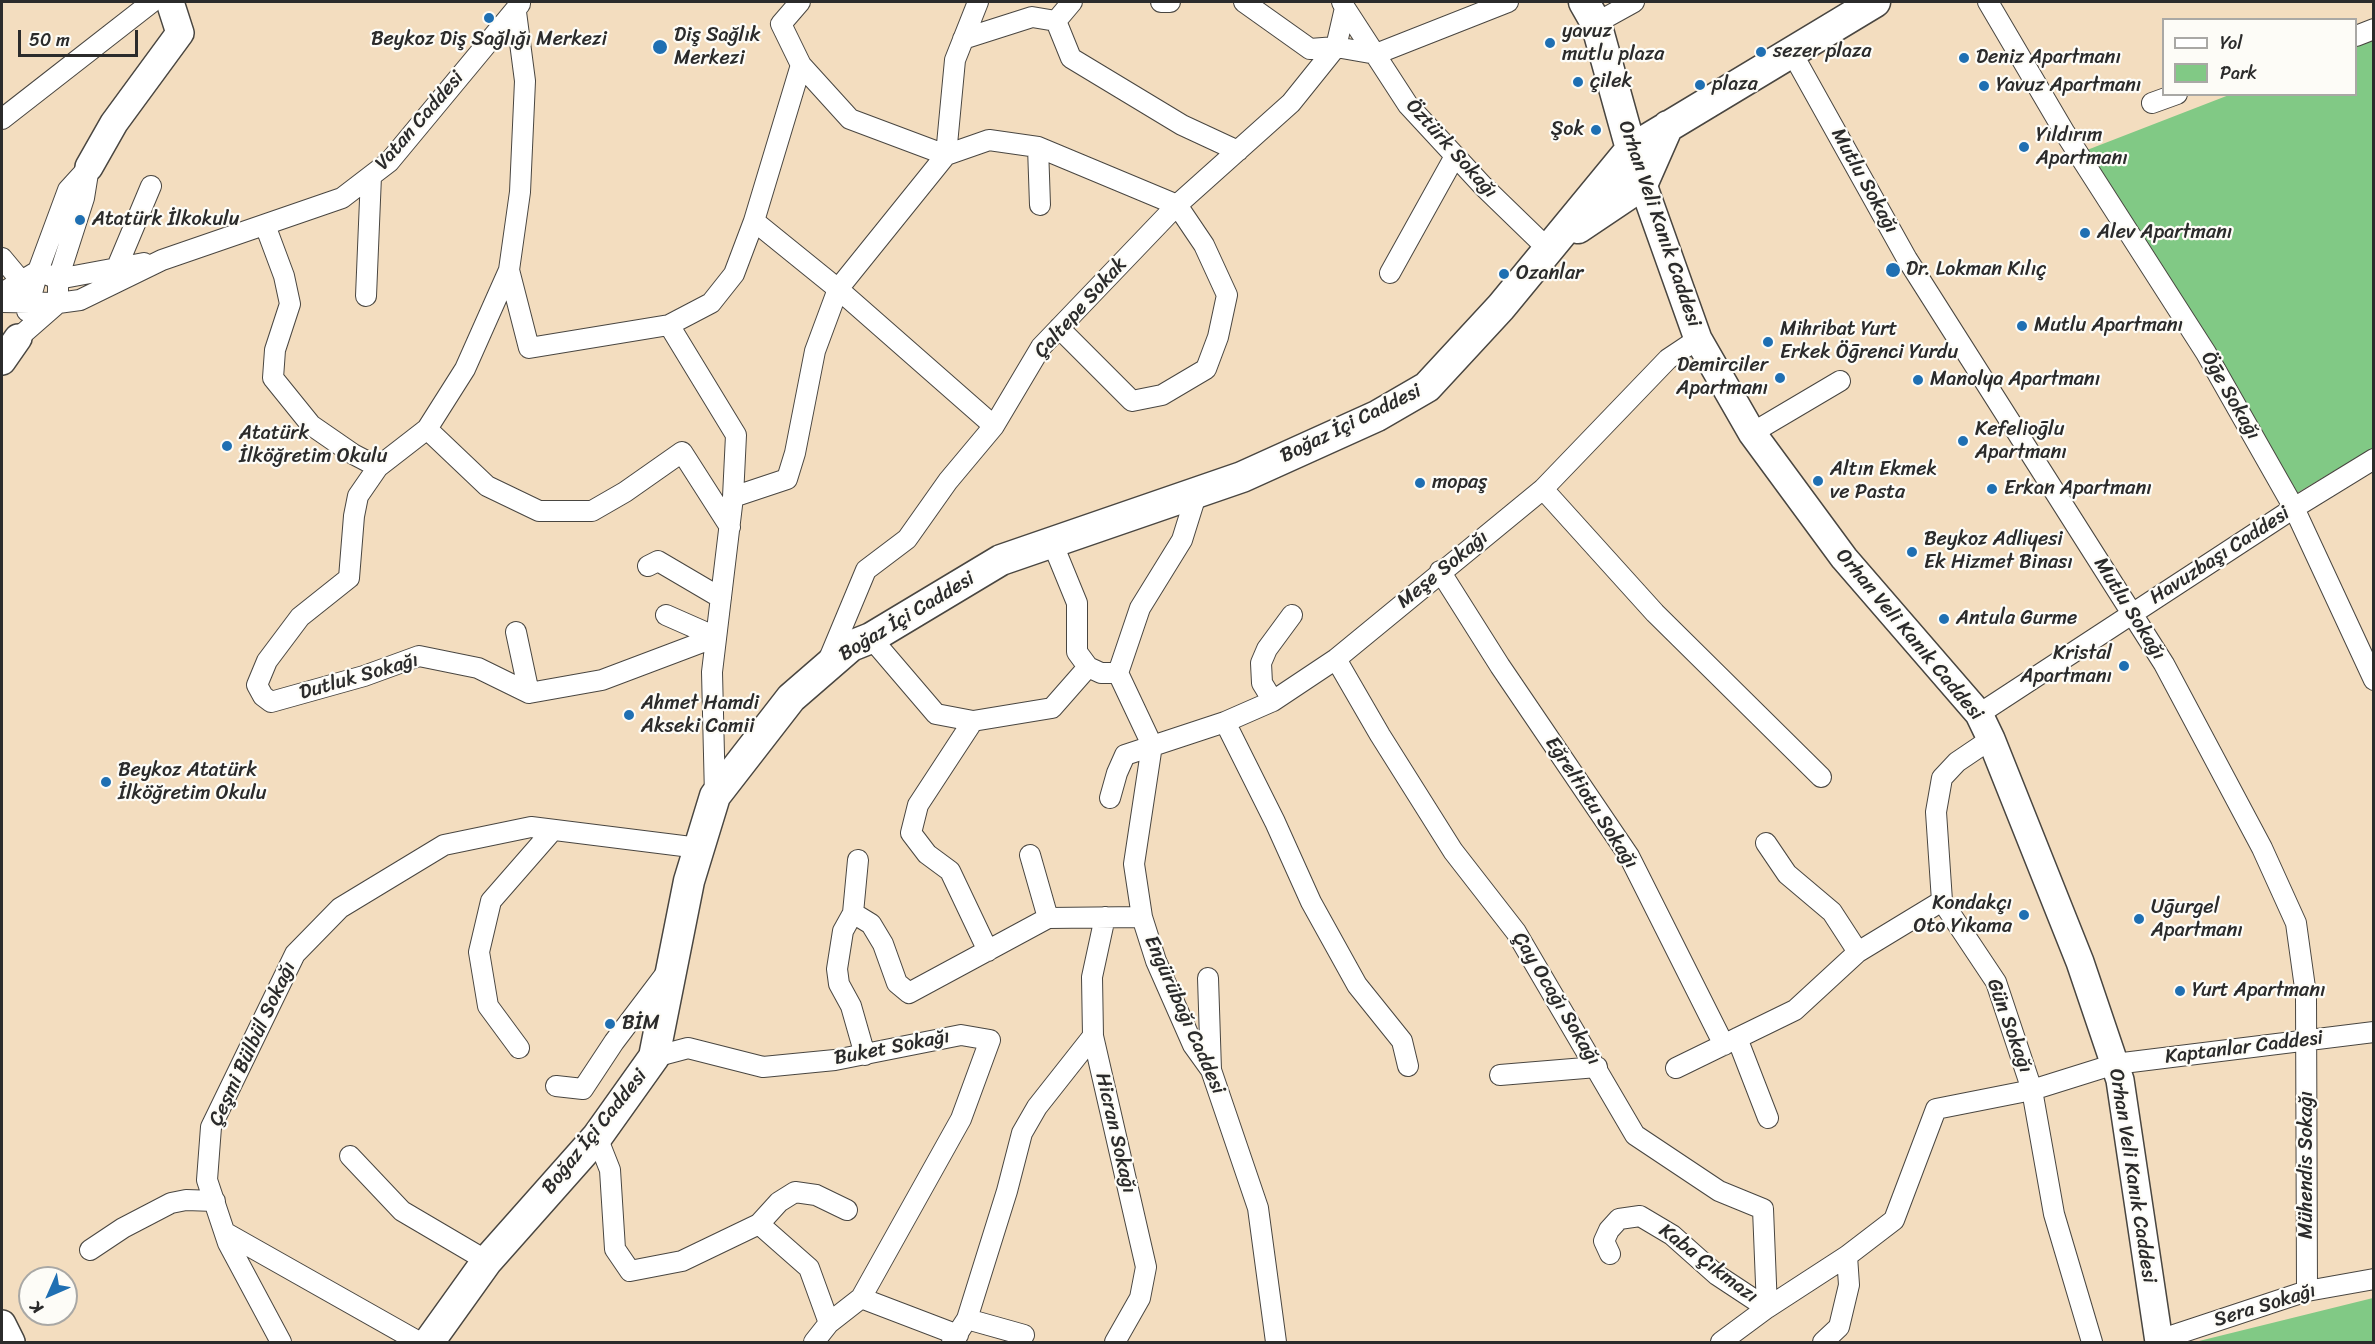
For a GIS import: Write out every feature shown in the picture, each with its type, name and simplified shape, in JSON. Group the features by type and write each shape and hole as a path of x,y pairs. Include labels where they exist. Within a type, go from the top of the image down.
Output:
{"main road":[{"name":"Boğaz İçi Caddesi","path":"429,1342 487,1261 597,1137 654,1057 689,881 715,796 791,698 851,646 872,638 1001,560 1242,477 1366,420 1427,387 1501,307 1630,149 1875,2"},
{"name":"Orhan Veli Kanık Caddesi","path":"1590,12 1630,149"},
{"path":"1548,249 1642,185 1668,126"}],"street":[{"path":"2,119 152,2"},
{"path":"18,338 30,301 30,276 68,190 89,167 114,123 180,33 170,2"},
{"path":"800,2 781,24 801,65 850,120 946,155"},
{"path":"946,155 955,60 978,2"},
{"path":"1056,21 1072,2"},
{"path":"1161,2 1170,2"},
{"path":"1244,2 1310,49 1336,47 1376,54 1508,2"},
{"path":"1590,12 1634,2"},
{"name":"Öḡe Sokağı","path":"1988,2 2064,134 2206,353 2294,508 2373,680"},
{"name":"Çaltepe Sokak","path":"825,669 866,570 907,539 948,481 994,426 1041,347 1177,205 1291,103 1336,47 1344,5"},
{"name":"Öztürk Sokağı","path":"1344,5 1408,105 1455,156 1548,249"},
{"path":"265,225 284,276 290,304 275,350 273,378 311,425 378,467 427,429 465,369 509,270 519,192 525,81 519,7"},
{"name":"Vatan Caddesi","path":"2,302 58,303 81,300 162,260 342,198 389,162 477,54 519,7"},
{"path":"963,39 1032,17 1056,21"},
{"path":"1056,21 1071,58 1182,125 1238,151"},
{"path":"2357,35 2373,29"},
{"name":"Mutlu Sokağı","path":"1791,51 1907,259 2164,663 2232,791 2296,923 2306,995 2307,1039"},
{"path":"509,270 529,348 669,325 711,303 734,274 754,222 801,65"},
{"path":"2152,103 2171,96"},
{"path":"733,497 787,479 795,453 815,351 838,289 946,155 989,140 1038,147 1177,205 1204,245 1227,295 1218,337 1206,369 1162,395 1132,401 1059,328"},
{"path":"1038,147 1040,206"},
{"name":"Orhan Veli Kanık Caddesi","path":"1630,149 1698,339 1752,433 1844,558 1979,714 1991,739 2080,962 2120,1080 2152,1302 2153,1342"},
{"path":"1390,273 1455,156"},
{"path":"2,361 18,338 58,303 58,279 84,198 89,167"},
{"path":"366,296 371,176"},
{"path":"117,267 151,186"},
{"path":"754,222 838,289 994,426"},
{"path":"2,258 30,276 58,279"},
{"name":"Vatan Caddesi","path":"58,279 162,260"},
{"path":"2,293 30,276"},
{"path":"669,325 736,435 730,527 712,672 715,796"},
{"name":"Meşe Sokağı","path":"1110,798 1125,755 1225,722 1273,701 1336,659 1440,571 1543,489 1668,359 1698,339"},
{"path":"1752,433 1840,381"},
{"path":"427,429 487,486 539,511 592,511 625,492 682,452 730,527"},
{"name":"Havuzbaşı Caddesi","path":"1979,714 2373,459"},
{"name":"Dutluk Sokağı","path":"378,467 358,496 349,578 300,617 267,661 257,685 263,696 271,702 364,676 419,656 478,668 529,693"},
{"path":"1543,489 1654,613 1821,777"},
{"path":"1152,745 1118,673 1140,608 1182,540 1197,492"},
{"path":"1052,542 1077,603 1077,652 1088,667 1101,674 1118,673"},
{"path":"648,567 658,561 721,598"},
{"name":"Eğreltiotu Sokağı","path":"1440,571 1500,666 1629,856 1731,1042 1768,1118"},
{"path":"666,615 716,637"},
{"path":"1273,701 1262,683 1261,663 1267,649 1292,615"},
{"path":"516,632 529,693 602,680 716,637"},
{"path":"872,638 936,714 972,721 1052,708 1088,667"},
{"name":"Çay Ocağı Sokağı","path":"1336,659 1380,735 1453,851 1516,932 1635,1135 1719,1191 1763,1209 1767,1308"},
{"path":"972,721 918,806 911,833 927,854 950,871 988,951"},
{"path":"1225,722 1275,822 1311,902 1357,985 1402,1041 1408,1066"},
{"name":"Gün Sokağı","path":"1991,739 1957,762 1942,778 1936,812 1942,901 1996,982 2032,1090 2054,1214 2092,1342"},
{"name":"Engürübağı Caddesi","path":"1152,745 1134,864 1142,918 1156,961 1193,1045 1211,1070 1258,1208 1276,1342"},
{"name":"Çeşmi Bülbül Sokağı","path":"281,1342 228,1243 207,1180 211,1127 296,954 340,908 444,845 531,827 699,848"},
{"path":"519,1048 488,1006 479,952 491,901 553,830"},
{"path":"1766,843 1787,874 1832,912 1858,952"},
{"path":"1030,855 1048,918"},
{"path":"858,860 853,913 843,931 837,969 840,984 851,1006 865,1055"},
{"path":"1676,1068 1795,1010 1858,952 1942,901"},
{"path":"853,913 871,924 883,944 897,983 909,993 1048,918 1142,918"},
{"name":"Hicran Sokağı","path":"1106,917 1092,977 1093,1036 1146,1267 1140,1298 1115,1342"},
{"path":"556,1086 584,1089 614,1042 673,965"},
{"path":"1208,978 1211,1070"},
{"name":"Kaptanlar Caddesi","path":"1847,1256 1894,1220 1936,1109 2032,1090 2115,1064 2373,1032"},
{"name":"Buket Sokağı","path":"654,1057 688,1048 763,1067 865,1055 961,1035 990,1040 961,1119 861,1298 829,1323 814,1342"},
{"path":"959,1332 1007,1191 1022,1133 1037,1107 1093,1036"},
{"name":"Mühendis Sokağı","path":"2307,1039 2307,1291"},
{"path":"1500,1075 1597,1067"},
{"path":"597,1137 610,1170 615,1250 630,1271 682,1261 759,1224 779,1202 795,1192 816,1195 847,1210"},
{"path":"350,1156 402,1211 487,1261"},
{"path":"90,1250 123,1227 171,1203 186,1200 214,1201"},
{"name":"Kaba Çıkmazı","path":"1610,1254 1604,1241 1609,1230 1618,1219 1640,1216 1672,1235 1717,1275 1767,1308"},
{"path":"759,1224 809,1268 829,1323"},
{"path":"226,1233 419,1342"},
{"path":"1721,1342 1767,1308 1847,1256 1849,1285 1839,1327 1823,1342"},
{"name":"Sera Sokağı","path":"2153,1342 2307,1291 2373,1279"},
{"path":"861,1298 959,1332 1024,1335"},
{"path":"2,1324 11,1342"}],"green space":[{"path":"2373,38 2373,448 2297,493 2087,150 2226,96 2357,96 2357,45"},
{"path":"2373,1298 2373,1342 2195,1342"}],"place":[{"name":"Beykoz Diş Sağlığı Merkezi","path":"489,18"},
{"name":"yavuz mutlu plaza","path":"1550,43"},
{"name":"Diş Sağlık Merkezi","path":"660,47"},
{"name":"sezer plaza","path":"1761,52"},
{"name":"Deniz Apartmanı","path":"1964,58"},
{"name":"çilek","path":"1578,82"},
{"name":"plaza","path":"1700,85"},
{"name":"Yavuz Apartmanı","path":"1984,86"},
{"name":"Şok","path":"1596,130"},
{"name":"Yıldırım Apartmanı","path":"2024,147"},
{"name":"Atatürk İlkokulu","path":"80,220"},
{"name":"Alev Apartmanı","path":"2085,233"},
{"name":"Dr. Lokman Kılıç","path":"1893,270"},
{"name":"Ozanlar","path":"1504,274"},
{"name":"Mutlu Apartmanı","path":"2022,326"},
{"name":"Mihribat Yurt Erkek Öḡrenci Yurdu","path":"1768,342"},
{"name":"Demirciler Apartmanı","path":"1780,378"},
{"name":"Manolya Apartmanı","path":"1918,380"},
{"name":"Kefelioḡlu Apartmanı","path":"1963,441"},
{"name":"Atatürk İlköğretim Okulu","path":"227,446"},
{"name":"Altın Ekmek ve Pasta","path":"1818,481"},
{"name":"mopaş","path":"1420,483"},
{"name":"Erkan Apartmanı","path":"1992,489"},
{"name":"Beykoz Adliyesi Ek Hizmet Binası","path":"1912,552"},
{"name":"Antula Gurme","path":"1944,619"},
{"name":"Kristal Apartmanı","path":"2124,666"},
{"name":"Ahmet Hamdi Akseki Camii","path":"629,715"},
{"name":"Beykoz Atatürk İlköğretim Okulu","path":"106,782"},
{"name":"Kondakçı Oto Yıkama","path":"2024,915"},
{"name":"Uḡurgel Apartmanı","path":"2139,919"},
{"name":"Yurt Apartmanı","path":"2180,991"},
{"name":"BİM","path":"610,1024"}]}
